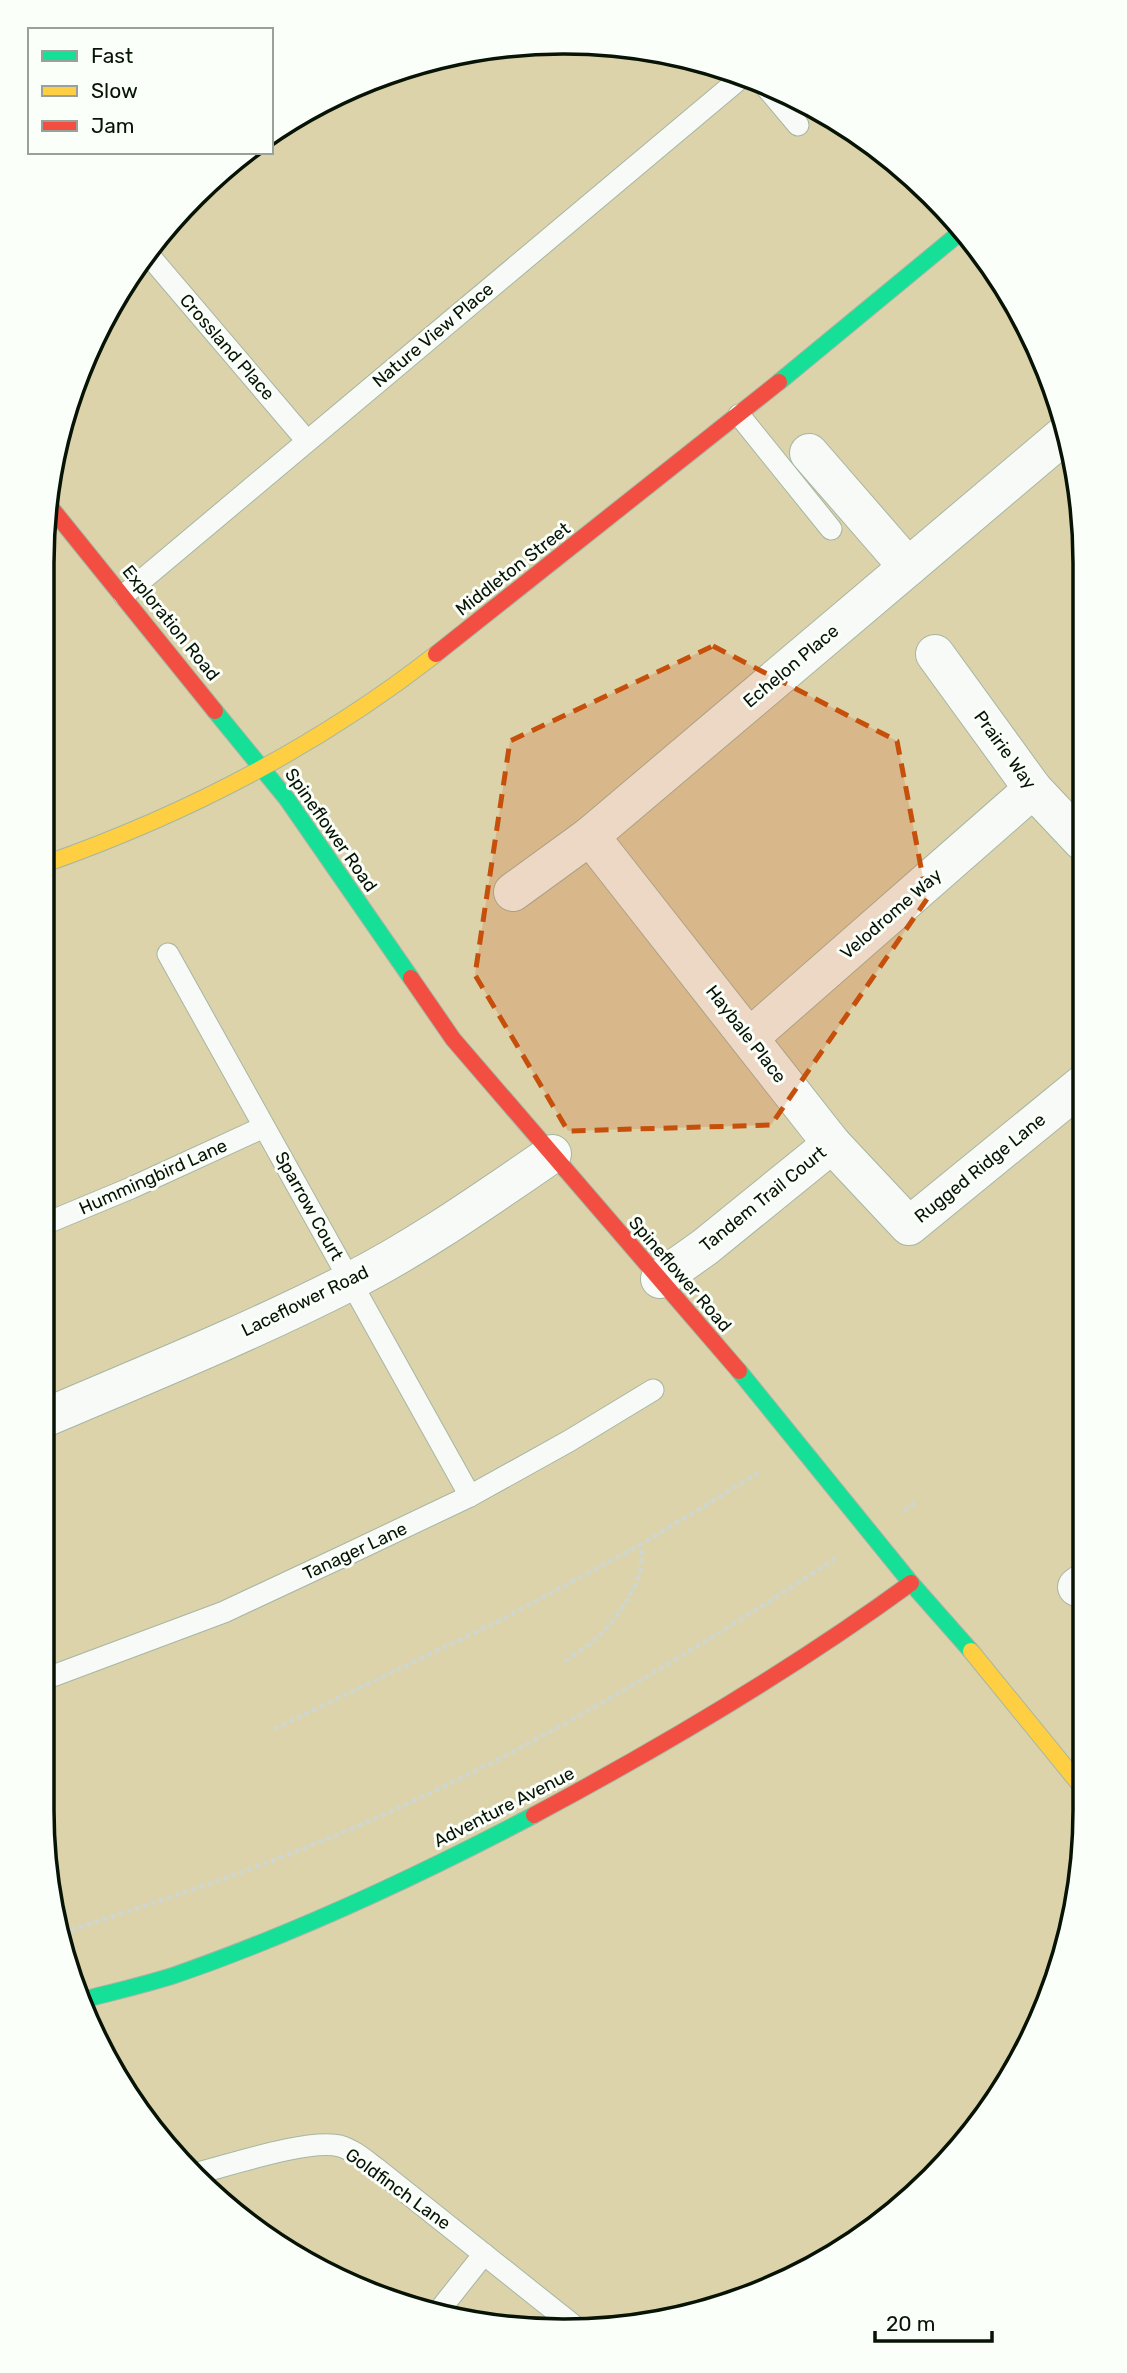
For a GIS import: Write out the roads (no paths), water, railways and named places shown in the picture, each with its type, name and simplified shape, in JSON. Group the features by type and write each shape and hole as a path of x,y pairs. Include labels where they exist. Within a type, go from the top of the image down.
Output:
{"street":[{"name":"Middleton Street","path":"54,860 113,839 199,801 263,769 363,708 626,506 954,237"},
{"name":"Echelon Place","path":"513,892 590,836 1057,441"},
{"path":"809,453 908,567"},
{"name":"Exploration Road","path":"57,514 263,769"},
{"name":"Prairie Way","path":"935,654 1033,789 1073,831"},
{"name":"Spineflower Road","path":"263,769 287,799 453,1039 758,1394 911,1583 993,1676 1073,1776"},
{"name":"Velodrome Way","path":"749,1038 1033,789"},
{"name":"Haybale Place","path":"590,836 832,1144 909,1226"},
{"name":"Rugged Ridge Lane","path":"909,1226 1073,1092"},
{"name":"Tandem Trail Court","path":"660,1279 705,1247 832,1144"},
{"name":"Laceflower Road","path":"54,1414 201,1351 351,1281 461,1216 552,1154"},
{"name":"Adventure Avenue","path":"91,1998 172,1975 359,1903 526,1820 708,1718 855,1624 911,1583"}],"lane":[{"name":"Nature View Place","path":"124,595 733,83"},
{"path":"779,103 798,125"},
{"name":"Crossland Place","path":"154,261 307,441"},
{"path":"739,415 831,529"},
{"name":"Sparrow Court","path":"168,954 470,1496"},
{"name":"Hummingbird Lane","path":"54,1220 264,1127"},
{"name":"Tanager Lane","path":"54,1676 224,1612 470,1496 653,1390"},
{"name":"Goldfinch Lane","path":"205,2171 315,2145 340,2147 368,2162 565,2319"},
{"path":"444,2304 484,2254"}]}
